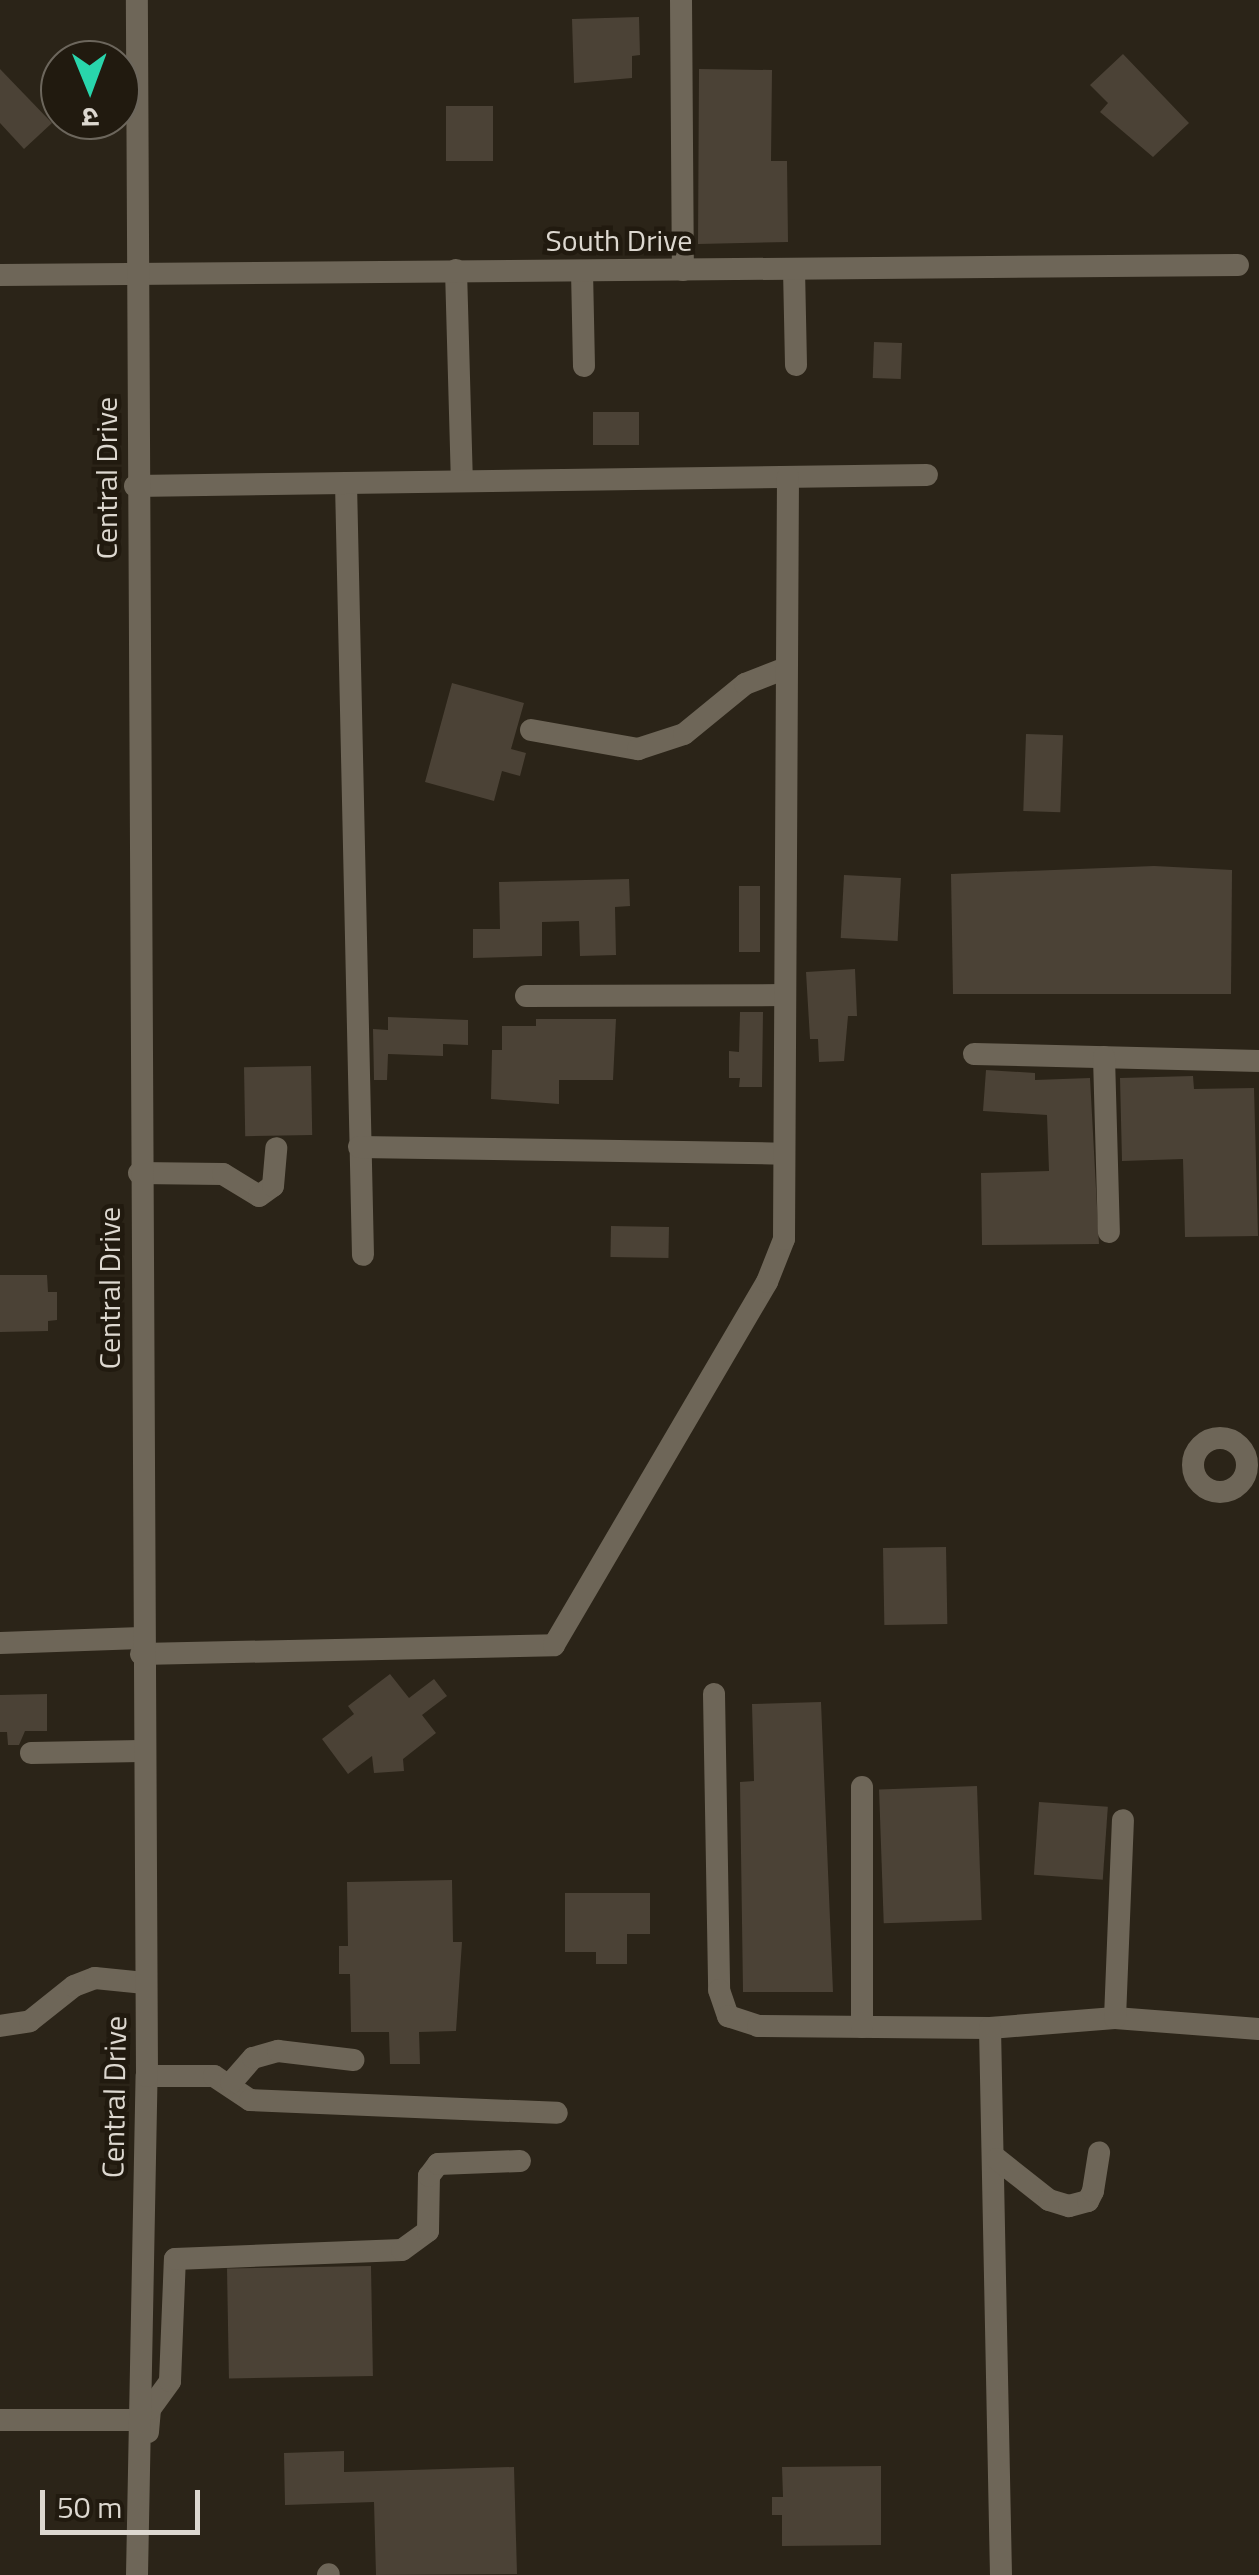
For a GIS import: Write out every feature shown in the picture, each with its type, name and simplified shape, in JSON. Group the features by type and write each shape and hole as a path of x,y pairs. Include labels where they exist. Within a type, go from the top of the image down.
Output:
{"street":[{"name":"Central Drive","path":"136,2575 146,2076 135,486 137,0"},
{"path":"681,0 683,270"},
{"name":"South Drive","path":"0,275 1238,265"},
{"path":"794,269 796,365"},
{"path":"456,270 462,480"},
{"path":"582,271 584,366"},
{"path":"135,486 927,475"},
{"path":"0,1643 554,1645 780,1256 788,477"},
{"path":"346,483 363,1255"},
{"path":"531,730 598,747 638,749 684,734 745,684 786,668"},
{"path":"526,996 784,995"},
{"path":"974,1054 1259,1061"},
{"path":"1104,1057 1109,1232"},
{"path":"359,1147 782,1154"},
{"path":"139,1173 222,1174 260,1196 273,1186 276,1148"},
{"path":"714,1694 724,2011 758,2026 990,2028 1115,2018 1259,2029"},
{"path":"31,1753 141,1751"},
{"path":"862,1786 862,2027"},
{"path":"1115,2018 1122,1820"},
{"path":"0,2026 30,2021 74,1986 95,1978 145,1983"},
{"path":"990,2028 996,2159 1000,2575"},
{"path":"231,2083 253,2058 278,2051 353,2060"},
{"path":"146,2076 214,2076 231,2083 250,2100 557,2114"},
{"path":"996,2159 1049,2200 1070,2206 1088,2201 1094,2191 1099,2152"},
{"path":"137,2469 147,2464 150,2409 170,2381 175,2259 402,2250 428,2231 429,2176 438,2164 520,2162"},
{"path":"0,2420 138,2420"}],"building":[{"path":"639,17 640,55 632,56 632,78 574,83 572,19"},
{"path":"1123,54 1189,123 1153,157 1100,112 1108,103 1090,85"},
{"path":"0,69 40,111 40,134 24,149 0,123"},
{"path":"699,69 772,70 771,161 787,161 788,242 698,244"},
{"path":"446,106 493,106 493,161 446,161"},
{"path":"874,342 902,343 901,379 873,378"},
{"path":"593,412 639,412 639,445 593,445"},
{"path":"452,683 524,703 511,749 526,753 520,776 502,771 494,801 425,782"},
{"path":"1026,734 1063,735 1060,812 1023,811"},
{"path":"1154,866 1232,870 1231,994 953,994 951,874"},
{"path":"844,875 901,878 898,941 841,938"},
{"path":"629,879 630,906 615,907 616,955 580,956 579,921 542,922 542,956 473,958 473,929 500,929 499,882"},
{"path":"739,886 760,886 760,952 739,952"},
{"path":"855,969 857,1016 848,1016 844,1061 819,1062 818,1039 810,1039 806,972"},
{"path":"740,1012 763,1012 762,1087 739,1087 740,1078 729,1078 729,1051 739,1052"},
{"path":"388,1017 468,1020 468,1045 443,1044 443,1056 388,1054 387,1080 374,1080 373,1029 388,1030"},
{"path":"536,1019 616,1019 613,1080 559,1080 559,1104 491,1099 492,1050 502,1050 502,1026 536,1026"},
{"path":"311,1066 312,1135 245,1136 244,1067"},
{"path":"986,1070 1035,1073 1035,1080 1090,1078 1099,1244 982,1245 981,1173 1049,1171 1047,1115 983,1111"},
{"path":"1193,1076 1194,1089 1254,1088 1258,1236 1185,1237 1183,1159 1122,1161 1120,1078"},
{"path":"611,1226 669,1227 668,1258 610,1257"},
{"path":"0,1275 47,1275 48,1292 57,1292 57,1320 48,1321 48,1331 0,1332"},
{"path":"946,1547 947,1624 884,1625 883,1548"},
{"path":"390,1674 409,1698 434,1679 447,1696 422,1715 436,1733 403,1759 404,1771 374,1773 372,1756 348,1774 322,1739 354,1714 348,1706"},
{"path":"47,1694 47,1731 25,1731 19,1745 8,1745 7,1732 0,1732 0,1695"},
{"path":"821,1702 833,1992 743,1992 740,1782 754,1781 752,1704"},
{"path":"977,1786 982,1920 884,1923 879,1789"},
{"path":"1039,1802 1108,1807 1103,1880 1034,1875"},
{"path":"452,1880 453,1942 462,1942 456,2031 419,2032 420,2064 390,2064 389,2032 351,2032 350,1974 339,1974 339,1946 348,1946 347,1882"},
{"path":"565,1893 650,1893 650,1934 627,1934 627,1964 596,1964 596,1952 565,1952"},
{"path":"371,2266 373,2376 229,2378 227,2269"},
{"path":"344,2451 344,2472 514,2467 517,2574 376,2575 374,2502 285,2505 284,2453"},
{"path":"881,2466 881,2545 782,2546 782,2515 772,2515 772,2497 783,2497 782,2467"}]}
